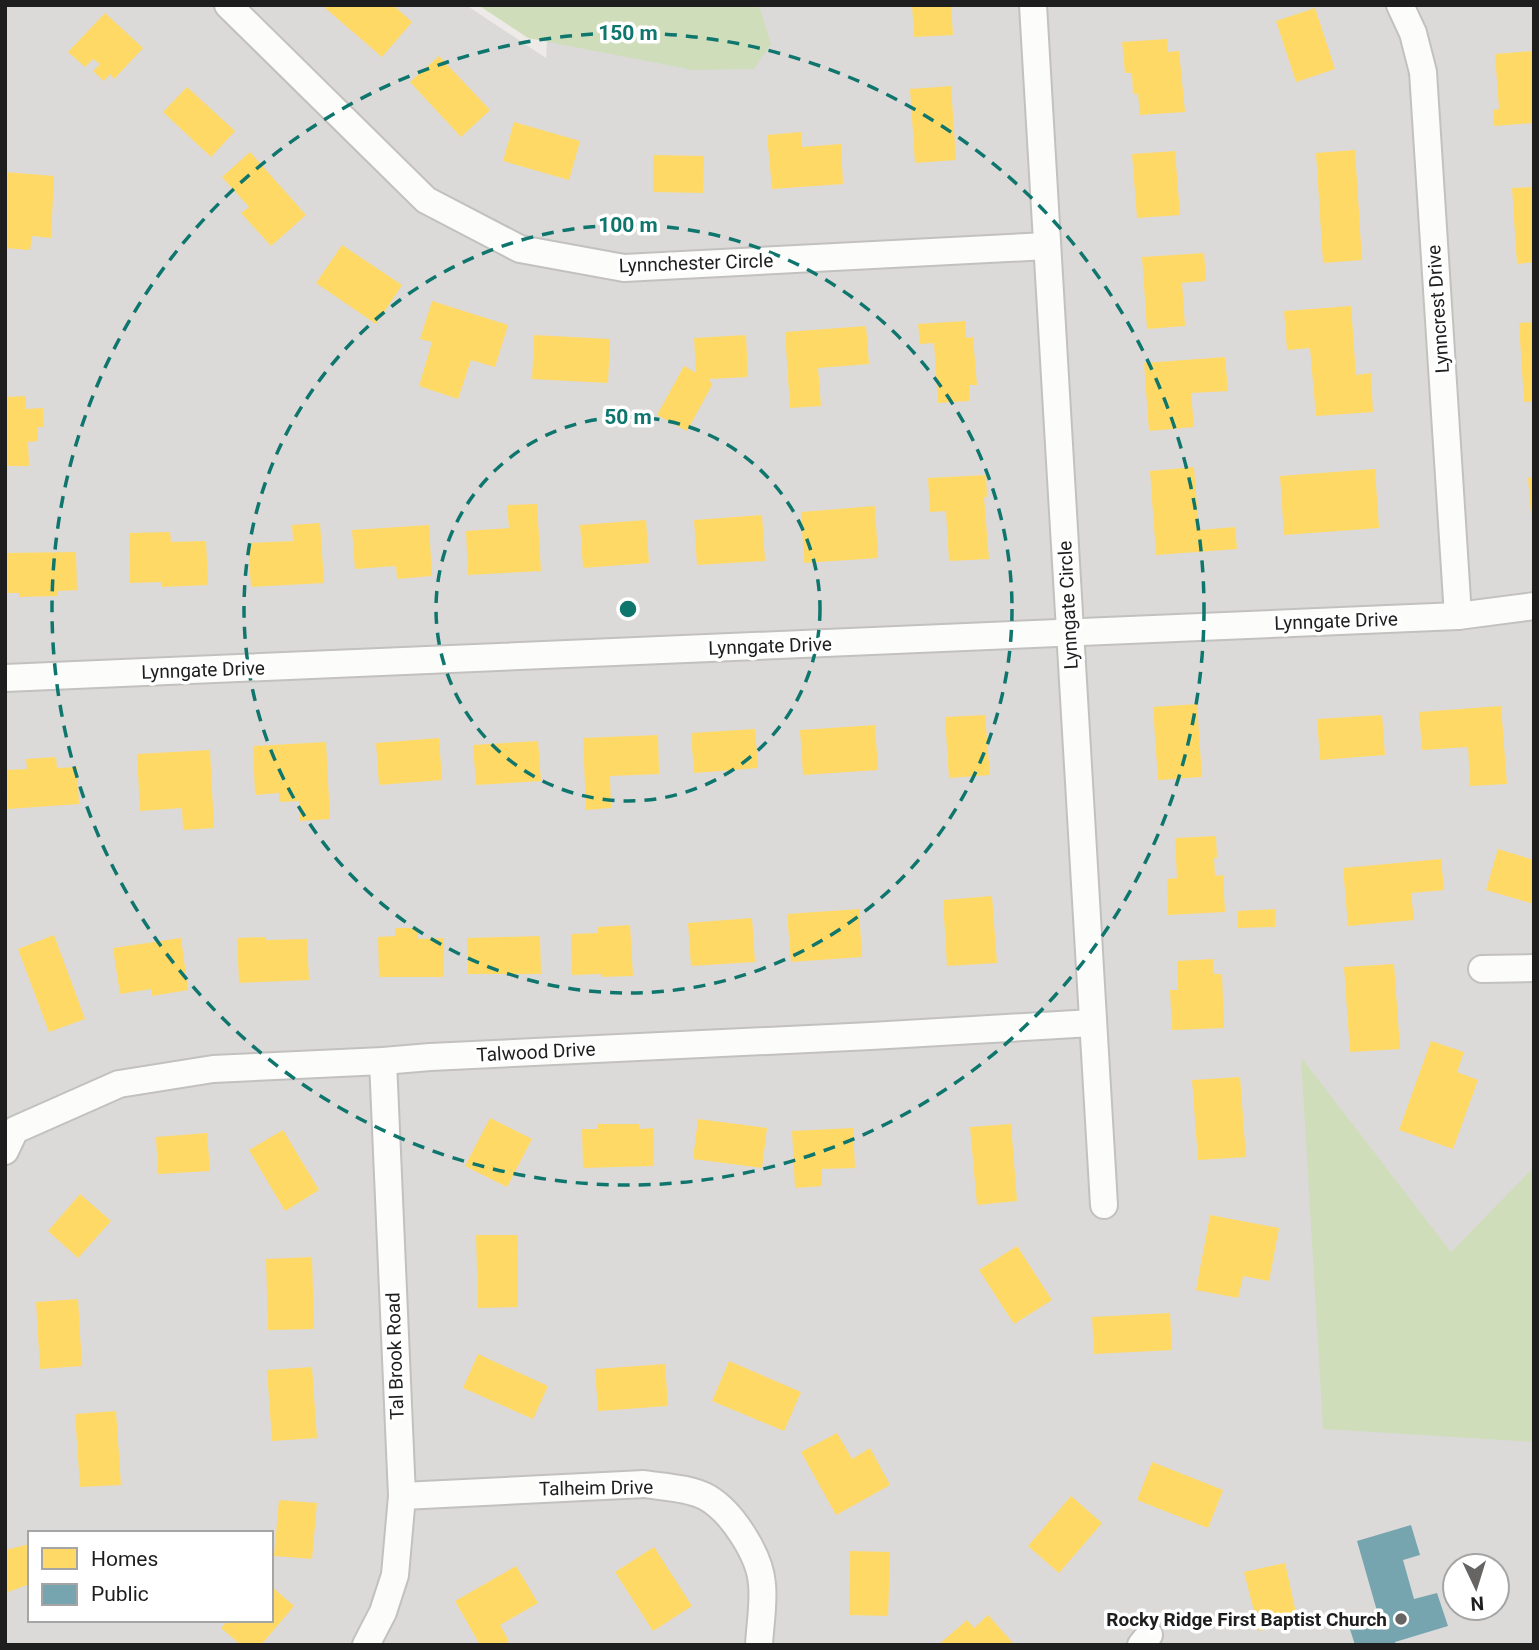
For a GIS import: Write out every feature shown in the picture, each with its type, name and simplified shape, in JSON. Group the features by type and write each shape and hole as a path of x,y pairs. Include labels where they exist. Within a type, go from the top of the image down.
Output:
{"street":[{"name":"Lynnchester Circle","path":"228,5 426,200 520,249 624,268 1047,246"},
{"name":"Lynngate Circle","path":"1033,5 1104,1205"},
{"name":"Lynncrest Drive","path":"1400,5 1413,33 1423,72 1458,616"},
{"name":"Lynngate Drive","path":"5,678 1458,616 1534,606"},
{"path":"1482,969 1534,968"},
{"name":"Talwood Drive","path":"8,1134 120,1084 213,1069 1092,1023"},
{"name":"Tal Brook Road","path":"366,1645 383,1612 395,1575 402,1496 383,1061"},
{"name":"Talheim Drive","path":"402,1496 644,1484 679,1489 708,1498 733,1520 754,1553 762,1584 759,1645"}],"shaded area":[{"path":"5,5 466,5 546,58 549,5 1534,5 1534,1645 5,1645"}],"green space":[{"path":"478,5 759,5 771,44 754,69 693,70 528,38"},
{"path":"1301,1057 1451,1252 1534,1167 1534,1442 1323,1429"}],"building: Homes":[{"path":"327,5 393,5 412,22 382,57 325,8"},
{"path":"912,5 951,5 953,35 914,37"},
{"path":"1315,8 1335,69 1296,82 1276,21"},
{"path":"105,13 143,48 114,79 110,74 104,81 93,71 100,64 93,59 85,67 68,52"},
{"path":"1167,39 1168,52 1179,51 1185,112 1140,115 1138,94 1133,94 1132,73 1125,73 1122,42"},
{"path":"1534,51 1534,123 1494,126 1493,110 1499,109 1495,54"},
{"path":"439,56 490,110 461,137 410,82"},
{"path":"951,86 956,160 915,163 910,89"},
{"path":"187,87 235,131 211,157 163,112"},
{"path":"514,122 580,141 569,180 503,161"},
{"path":"801,132 802,147 841,144 843,184 772,189 767,135"},
{"path":"1355,150 1362,260 1323,263 1316,153"},
{"path":"1175,151 1180,215 1137,218 1132,154"},
{"path":"250,152 306,215 271,246 241,213 249,207 222,177"},
{"path":"653,155 704,156 703,193 653,192"},
{"path":"5,172 54,176 51,238 32,236 30,250 5,248"},
{"path":"1534,187 1534,262 1517,264 1512,188"},
{"path":"342,245 402,285 376,324 316,283"},
{"path":"1204,253 1206,281 1182,283 1185,326 1147,329 1142,257"},
{"path":"432,301 508,325 495,367 471,360 458,399 419,386 432,342 420,339"},
{"path":"1351,306 1356,375 1371,373 1373,412 1316,416 1310,348 1287,350 1284,311"},
{"path":"965,321 966,338 973,337 977,385 969,385 969,401 938,403 934,343 920,344 918,324"},
{"path":"1534,322 1534,401 1524,402 1519,323"},
{"path":"866,326 869,364 818,368 821,406 790,408 785,332"},
{"path":"534,335 610,339 608,383 532,379"},
{"path":"746,335 748,377 709,379 712,385 687,431 657,415 684,366 696,373 694,338"},
{"path":"1225,357 1228,391 1191,393 1194,427 1149,431 1144,363"},
{"path":"26,396 26,409 43,408 43,427 38,427 38,441 28,442 29,466 5,466 5,397"},
{"path":"1194,467 1199,530 1235,527 1237,549 1156,555 1150,471"},
{"path":"1375,469 1379,528 1284,535 1280,476"},
{"path":"986,475 987,497 984,497 989,559 949,561 946,511 930,512 928,478"},
{"path":"1534,477 1534,527 1532,527 1528,478"},
{"path":"537,504 541,571 468,575 466,531 509,528 507,505"},
{"path":"875,506 878,558 804,563 801,512"},
{"path":"762,515 765,561 697,565 694,520"},
{"path":"646,520 649,563 583,568 580,525"},
{"path":"320,523 324,583 251,587 248,543 293,541 292,525"},
{"path":"429,525 432,576 397,579 396,566 355,569 352,530"},
{"path":"170,532 171,542 206,541 208,585 162,587 162,582 130,583 129,533"},
{"path":"76,552 77,590 58,591 58,596 19,597 19,593 5,593 5,553"},
{"path":"1197,704 1202,777 1158,780 1153,707"},
{"path":"1501,706 1507,784 1470,786 1468,747 1422,750 1419,712"},
{"path":"985,715 990,775 949,778 945,717"},
{"path":"1382,715 1385,755 1320,760 1317,719"},
{"path":"875,725 878,770 803,775 800,730"},
{"path":"755,729 758,768 694,773 691,733"},
{"path":"658,735 659,774 610,776 611,808 586,810 583,738"},
{"path":"439,738 442,780 379,785 376,743"},
{"path":"538,741 541,781 476,785 473,745"},
{"path":"326,742 330,819 300,821 299,801 279,802 279,793 255,795 253,746"},
{"path":"210,750 214,828 183,830 182,808 140,811 137,754"},
{"path":"56,757 57,768 77,767 79,804 8,809 6,770 27,769 26,759"},
{"path":"1216,836 1215,876 1223,875 1225,912 1168,915 1167,879 1177,878 1175,838"},
{"path":"1498,849 1534,860 1534,904 1486,890"},
{"path":"1441,859 1444,890 1411,893 1414,920 1348,926 1343,868"},
{"path":"992,896 997,963 947,966 943,900"},
{"path":"859,909 862,957 791,962 787,914"},
{"path":"1275,909 1275,927 1238,928 1237,911"},
{"path":"752,918 755,962 691,966 688,923"},
{"path":"630,925 633,976 572,975 571,934 598,933 598,927"},
{"path":"395,928 418,928 418,939 444,938 444,977 379,977 378,937 395,936"},
{"path":"54,935 85,1019 49,1032 18,949"},
{"path":"540,936 541,974 468,974 467,938"},
{"path":"266,937 266,940 307,939 309,980 239,983 237,938"},
{"path":"181,938 188,990 152,996 151,989 120,994 113,948"},
{"path":"1213,959 1213,974 1222,974 1224,1028 1172,1030 1170,990 1178,990 1177,961"},
{"path":"1394,964 1400,1049 1350,1052 1344,967"},
{"path":"1431,1041 1464,1052 1457,1072 1478,1080 1453,1149 1399,1130"},
{"path":"1240,1077 1246,1157 1198,1160 1192,1080"},
{"path":"490,1118 532,1139 507,1187 465,1166"},
{"path":"698,1119 767,1128 762,1168 693,1159"},
{"path":"597,1124 639,1124 639,1129 653,1128 654,1166 583,1168 582,1129 597,1129"},
{"path":"1011,1124 1017,1201 977,1205 970,1127"},
{"path":"853,1128 855,1168 821,1169 822,1186 795,1188 792,1131"},
{"path":"283,1130 319,1190 285,1211 249,1150"},
{"path":"207,1133 210,1171 158,1174 156,1137"},
{"path":"80,1194 111,1221 78,1258 48,1231"},
{"path":"1210,1215 1279,1228 1269,1281 1243,1276 1238,1298 1196,1290"},
{"path":"476,1235 517,1235 518,1307 478,1308"},
{"path":"1017,1246 1052,1300 1014,1324 979,1270"},
{"path":"312,1257 314,1329 268,1330 266,1259"},
{"path":"78,1299 82,1366 40,1369 36,1302"},
{"path":"1170,1313 1172,1350 1094,1354 1092,1317"},
{"path":"478,1354 548,1386 533,1419 463,1388"},
{"path":"729,1361 801,1392 784,1431 712,1401"},
{"path":"665,1364 668,1406 598,1411 595,1369"},
{"path":"312,1367 317,1438 272,1441 267,1370"},
{"path":"116,1411 121,1485 80,1487 75,1414"},
{"path":"837,1433 852,1459 870,1448 890,1485 836,1515 801,1452"},
{"path":"1152,1462 1223,1490 1208,1528 1137,1500"},
{"path":"1071,1496 1102,1523 1059,1573 1028,1546"},
{"path":"279,1500 317,1503 312,1559 274,1556"},
{"path":"28,1544 28,1585 5,1593 5,1550"},
{"path":"654,1547 692,1606 653,1631 615,1572"},
{"path":"850,1551 890,1552 888,1616 849,1615"},
{"path":"1285,1563 1298,1622 1259,1631 1244,1572"},
{"path":"516,1566 538,1603 500,1625 509,1641 503,1645 480,1645 455,1601"},
{"path":"273,1588 294,1606 261,1645 241,1645 221,1628 226,1622 273,1622"},
{"path":"988,1615 1013,1643 1011,1645 938,1645 967,1620 974,1628"}],"building: Public":[{"path":"1411,1525 1420,1555 1403,1560 1414,1599 1437,1593 1441,1605 1441,1622 1447,1622 1448,1626 1395,1642 1396,1645 1355,1645 1347,1620 1377,1611 1357,1541"}],"place":[{"name":"Rocky Ridge First Baptist Church","path":"1401,1619"}]}
